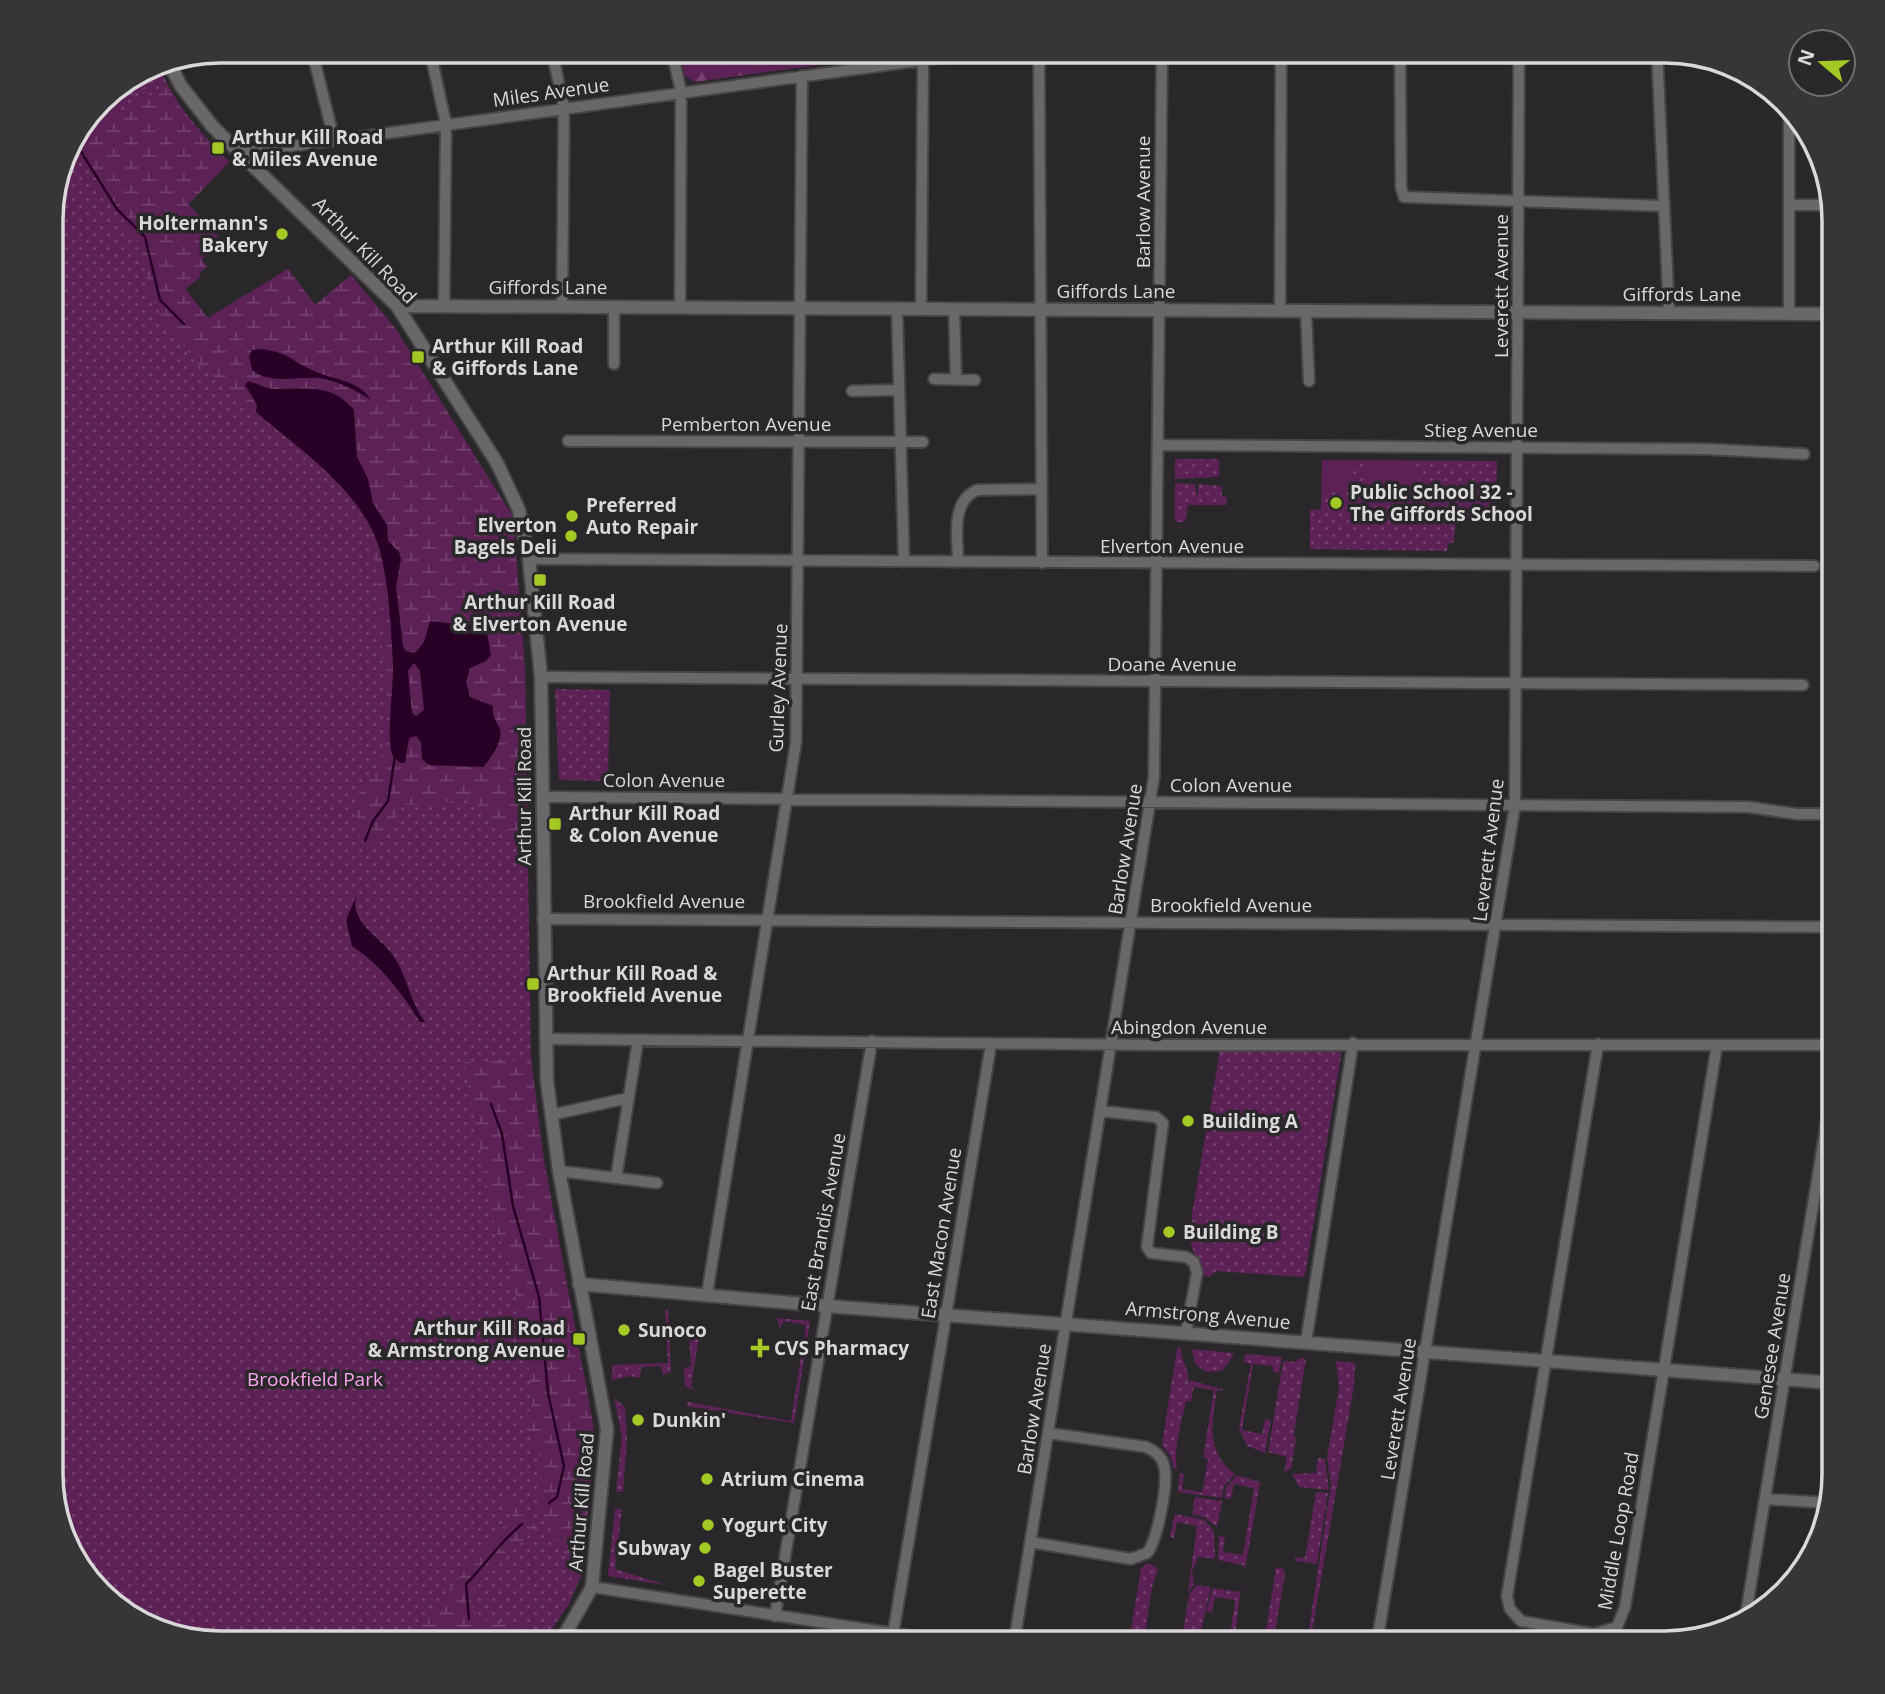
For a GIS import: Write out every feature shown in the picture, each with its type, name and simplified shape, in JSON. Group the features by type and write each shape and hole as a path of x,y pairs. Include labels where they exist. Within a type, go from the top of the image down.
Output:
{"street":[{"path":"315,63 334,139"},
{"path":"433,63 446,124 444,306"},
{"path":"555,63 564,108 562,307"},
{"path":"675,63 681,92 680,307"},
{"name":"Miles Avenue","path":"241,153 907,63"},
{"path":"921,309 923,63"},
{"path":"1039,63 1042,563"},
{"name":"Barlow Avenue","path":"1016,1631 1152,802 1157,681 1161,63"},
{"path":"1280,312 1281,63"},
{"path":"1400,63 1401,187 1404,197 1519,204 1664,206"},
{"name":"Leverett Avenue","path":"1379,1631 1515,805 1519,63"},
{"path":"1658,63 1669,313"},
{"name":"Arthur Kill Road","path":"173,70 194,105 397,306 510,486 519,510 529,559 541,677 545,1039 551,1115 579,1284 607,1429 592,1587 566,1631"},
{"name":"Gurley Avenue","path":"707,1294 789,799 796,742 802,76"},
{"path":"1789,123 1789,314"},
{"path":"1789,205 1822,205"},
{"name":"Giffords Lane","path":"397,306 1822,314"},
{"path":"614,307 614,364"},
{"path":"897,309 904,562"},
{"path":"954,309 956,379"},
{"path":"1306,312 1309,381"},
{"path":"934,379 975,380"},
{"path":"852,391 898,390"},
{"name":"Pemberton Avenue","path":"568,441 923,442"},
{"name":"Stieg Avenue","path":"1159,445 1804,454"},
{"path":"958,562 957,520 970,493 977,490 1040,489"},
{"name":"Elverton Avenue","path":"529,559 1814,566"},
{"name":"Doane Avenue","path":"541,677 1803,685"},
{"name":"Colon Avenue","path":"543,797 1748,807 1797,814 1822,814"},
{"name":"Brookfield Avenue","path":"543,919 1822,927"},
{"name":"Abingdon Avenue","path":"545,1039 1111,1045 1822,1045"},
{"path":"616,1178 638,1040"},
{"name":"East Brandis Avenue","path":"775,1616 872,1041"},
{"path":"1306,1342 1353,1043"},
{"name":"East Macon Avenue","path":"894,1631 990,1044"},
{"name":"Middle Loop Road","path":"1577,1631 1521,1621 1508,1603 1598,1044"},
{"name":"Middle Loop Road","path":"1611,1631 1623,1616 1717,1045"},
{"path":"551,1115 628,1098"},
{"path":"1100,1111 1162,1120 1147,1247 1151,1253 1186,1257 1194,1262 1197,1273 1186,1332"},
{"name":"Genesee Avenue","path":"1747,1608 1822,1149"},
{"path":"559,1171 657,1183"},
{"name":"Armstrong Avenue","path":"579,1284 827,1306 1822,1382"},
{"path":"1030,1542 1131,1559 1147,1553 1156,1536 1166,1471 1159,1456 1146,1447 1048,1433"},
{"path":"1765,1499 1819,1502"},
{"path":"592,1587 868,1631"}],"green space":[{"path":"682,63 834,63 695,82 685,76"},
{"name":"Brookfield Park","path":"162,74 188,116 229,162 188,204 223,242 201,259 207,267 185,290 208,318 288,269 315,305 351,275 395,328 513,517 525,669 531,1057 543,1155 593,1424 582,1573 569,1604 550,1631 199,1630 160,1619 141,1610 116,1592 89,1561 68,1515 63,1484 63,210 68,179 89,133 116,102 141,84"},
{"path":"163,76 107,111 141,84"},
{"path":"167,86 186,117 229,162 188,205 223,242 201,259 207,267 199,273 201,276 185,289 208,318 288,269 315,305 351,275 395,328 513,517 525,669 527,827 504,830 497,827 477,804 470,800 404,805 378,843 368,847 359,839 356,806 360,789 380,763 386,722 379,595 371,533 363,517 336,482 218,379 201,368 163,319 151,296 140,246 79,152 97,123"},
{"path":"1175,459 1219,459 1219,477 1175,479"},
{"path":"1322,460 1497,461 1496,509 1452,509 1453,513 1492,512 1492,515 1456,516 1454,542 1448,544 1447,551 1310,549 1310,510 1321,509"},
{"path":"1327,461 1353,464 1353,491 1325,491 1322,464"},
{"path":"1370,464 1416,465 1419,470 1417,503 1366,502 1365,469"},
{"path":"1175,483 1195,484 1197,497 1199,484 1222,486 1222,497 1227,497 1227,505 1188,505 1185,522 1175,522"},
{"path":"555,689 610,690 608,781 559,780"},
{"path":"1220,1050 1342,1050 1305,1275 1301,1277 1217,1271 1209,1277 1203,1275 1190,1242 1192,1214"},
{"path":"531,1060 543,1156 593,1424 594,1449 582,1569 575,1569 570,1563 538,1508 542,1506 539,1499 541,1460 525,1427 532,1402 526,1344 510,1268 494,1224 464,1062"},
{"path":"665,1310 668,1310 671,1372 663,1375 661,1366 641,1367 640,1378 631,1376 611,1380 613,1365 668,1363"},
{"path":"777,1318 810,1321 794,1423 686,1406 688,1402 791,1421 806,1325 784,1321 780,1328"},
{"path":"685,1326 690,1327 689,1334 696,1336 699,1328 708,1330 700,1331 691,1387 697,1392 685,1386 684,1368 691,1366 689,1336 681,1335"},
{"path":"1177,1348 1181,1349 1188,1387 1177,1444 1177,1468 1174,1469 1170,1455 1162,1445"},
{"path":"1191,1349 1234,1353 1222,1371 1207,1372 1196,1365"},
{"path":"1245,1354 1282,1357 1279,1373 1273,1372 1273,1366 1253,1364 1242,1430 1262,1434 1265,1419 1271,1420 1265,1453 1247,1446 1239,1428 1251,1364 1244,1362"},
{"path":"1300,1358 1306,1359 1294,1434 1296,1440 1291,1469 1284,1472 1287,1457 1268,1452 1283,1361 1296,1362"},
{"path":"1336,1361 1355,1363 1354,1386 1312,1631 1309,1631 1331,1484 1327,1457 1339,1389"},
{"path":"1189,1380 1225,1390 1217,1390 1213,1436 1219,1456 1235,1474 1224,1486 1222,1498 1178,1492 1180,1473 1184,1474 1182,1489 1202,1492 1208,1459 1203,1457 1214,1390 1194,1387 1191,1401 1186,1401"},
{"path":"614,1398 625,1407 627,1439 623,1492 616,1492 622,1436"},
{"path":"1318,1458 1325,1459 1329,1490 1299,1487 1292,1474 1316,1473"},
{"path":"1237,1475 1260,1482 1245,1570 1243,1565 1218,1560 1219,1536 1225,1537 1223,1552 1243,1555 1254,1488 1234,1484 1231,1499 1225,1498 1226,1487"},
{"path":"1316,1492 1328,1493 1317,1564 1295,1561 1295,1557 1305,1558"},
{"path":"510,1497 537,1528 475,1588 472,1604 477,1617 518,1625 527,1631 415,1631 490,1540 513,1517 505,1501"},
{"path":"1195,1497 1222,1501 1217,1527 1204,1517 1192,1514"},
{"path":"615,1509 622,1509 615,1569 666,1585 608,1576"},
{"path":"1175,1514 1205,1520 1214,1532 1215,1559 1198,1557 1192,1572 1194,1584 1188,1593 1197,1526 1177,1522 1174,1538 1170,1537"},
{"path":"1149,1563 1158,1569 1152,1587 1146,1631 1131,1631 1141,1568"},
{"path":"1276,1567 1284,1569 1285,1574 1275,1631 1266,1631"},
{"path":"1196,1585 1211,1587 1201,1631 1183,1631 1189,1595"},
{"path":"1241,1587 1236,1631 1231,1631 1235,1600 1215,1597 1212,1613 1206,1611 1213,1588 1239,1592"}],"shaded area":[{"path":"262,349 284,355 312,370 352,384 366,393 371,400 346,386 325,379 275,379 259,375 252,370 249,356 252,350"},
{"path":"248,381 272,389 328,391 346,401 354,410 357,457 368,479 373,503 387,525 388,541 399,552 401,559 396,586 403,646 406,651 415,653 424,642 430,621 466,625 478,621 486,627 491,655 486,661 470,668 466,682 470,697 493,706 501,734 493,755 483,767 429,765 422,759 421,742 416,736 409,738 405,763 400,763 392,754 390,735 393,663 389,607 383,564 372,530 345,491 310,457 256,412 257,405 245,385","holes":["414,663 420,671 424,710 416,716 412,713 408,671"]},
{"path":"356,896 357,914 366,928 392,954 425,1022 420,1022 381,970 352,946 346,920"}],"waterway":[{"path":"80,150 117,209 145,237 160,300 184,324"},
{"path":"365,841 373,821 388,801 395,756"},
{"path":"491,1104 502,1134 513,1206 539,1297 548,1393 564,1466 557,1497 549,1503"},
{"path":"469,1619 466,1584 522,1524"}],"place":[{"name":"Arthur Kill Road & Miles Avenue","path":"218,148"},
{"name":"Holtermann's Bakery","path":"282,234"},
{"name":"Arthur Kill Road & Giffords Lane","path":"418,357"},
{"name":"Public School 32 - The Giffords School","path":"1336,503"},
{"name":"Preferred Auto Repair","path":"572,516"},
{"name":"Elverton Bagels Deli","path":"571,536"},
{"name":"Arthur Kill Road & Elverton Avenue","path":"540,580"},
{"name":"Arthur Kill Road & Colon Avenue","path":"555,824"},
{"name":"Arthur Kill Road & Brookfield Avenue","path":"533,984"},
{"name":"Building A","path":"1188,1121"},
{"name":"Building B","path":"1169,1232"},
{"name":"Sunoco","path":"624,1330"},
{"name":"Arthur Kill Road & Armstrong Avenue","path":"579,1339"},
{"name":"CVS Pharmacy","path":"760,1348"},
{"name":"Dunkin'","path":"638,1420"},
{"name":"Atrium Cinema","path":"707,1479"},
{"name":"Yogurt City","path":"708,1525"},
{"name":"Subway","path":"705,1548"},
{"name":"Bagel Buster Superette","path":"699,1581"}]}
